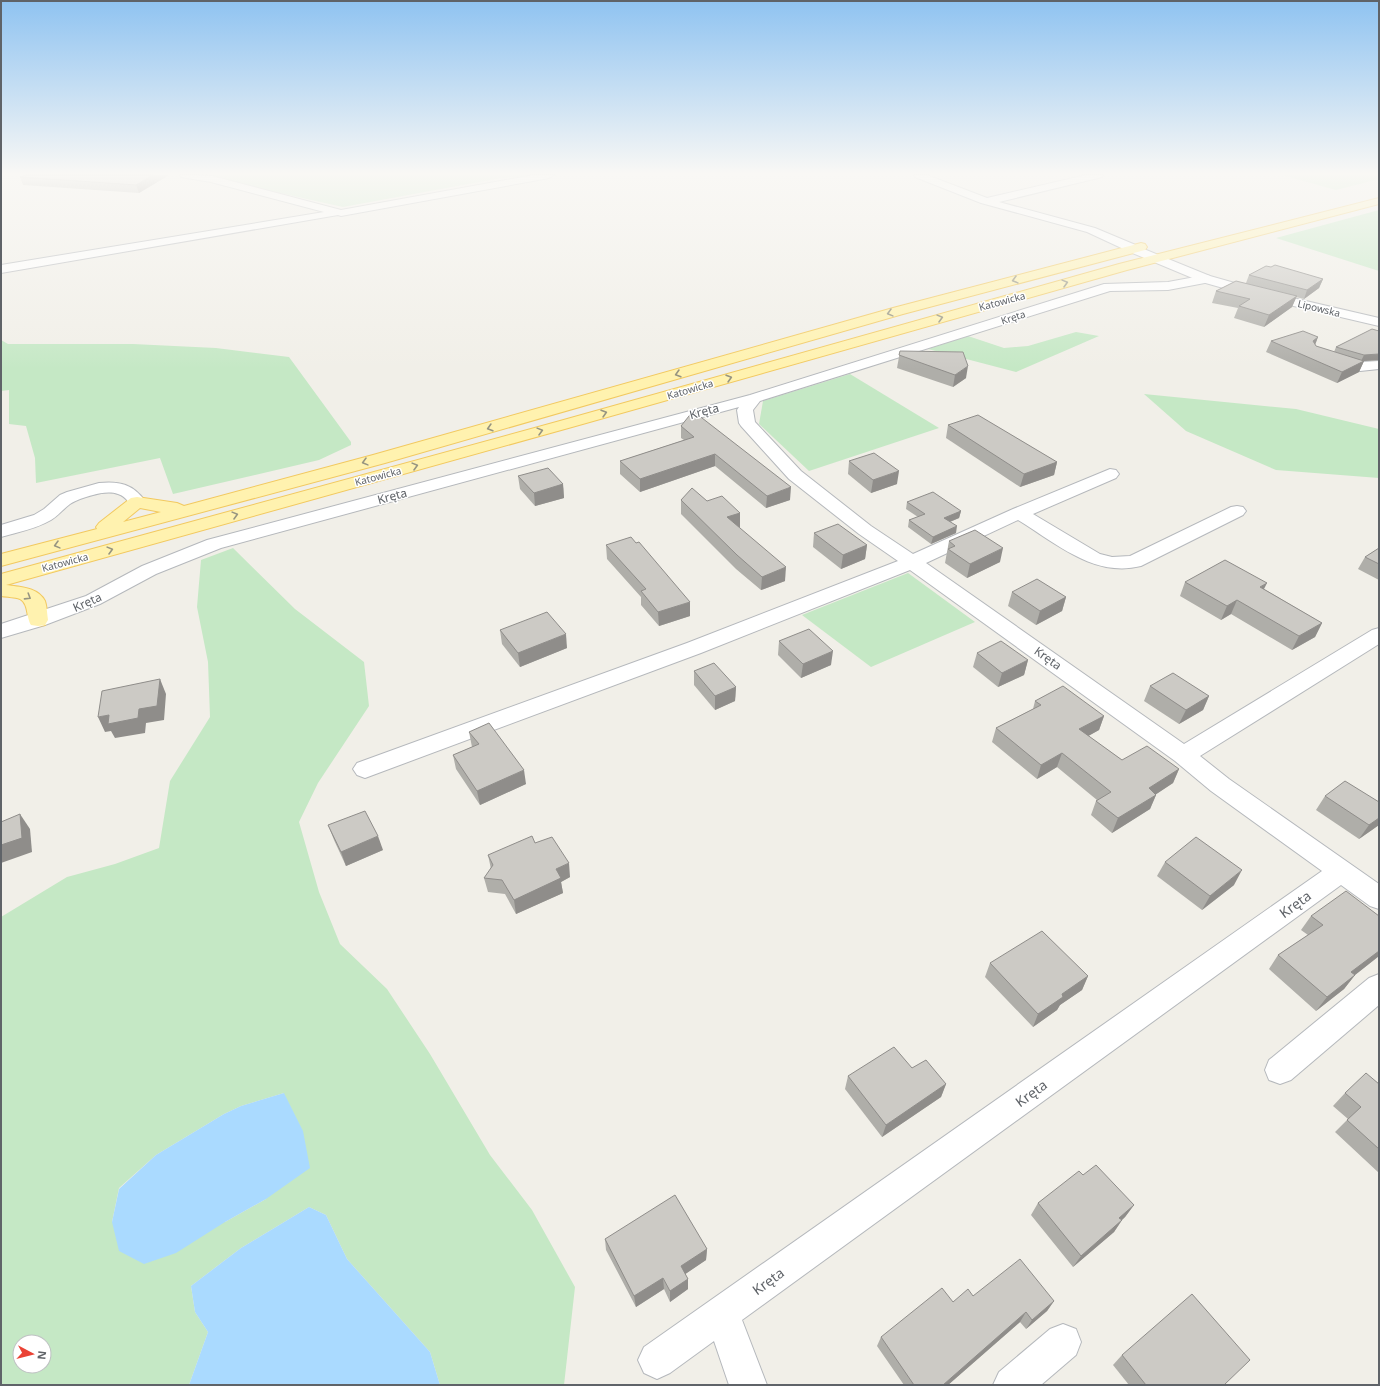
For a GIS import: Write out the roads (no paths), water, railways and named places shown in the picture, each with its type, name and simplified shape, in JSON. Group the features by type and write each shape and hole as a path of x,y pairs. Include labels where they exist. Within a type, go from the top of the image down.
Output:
{"main road":[{"name":"Katowicka","path":"1,580 566,424 835,347 1230,240"},
{"name":"Katowicka","path":"1,560 487,429 810,335 1154,244"},
{"path":"94,535 137,502 158,506 190,509"},
{"path":"1,590 26,594 35,602 38,620"}],"street":[{"path":"1,269 179,240"},
{"name":"Lipowska","path":"1112,240 1156,259 1206,278 1260,294 1379,322"},
{"name":"Kręta","path":"1,631 38,620 93,600 149,570 214,544 576,445 755,398 1109,287 1168,286 1206,278"},
{"path":"1317,353 1360,367 1379,365"},
{"name":"Kręta","path":"755,398 745,410 747,423 795,474 865,530 1183,755 1220,785 1340,872 1379,898"},
{"path":"366,769 694,648 912,562 1019,513 1110,474"},
{"path":"1,531 34,522 46,516 66,500 81,493 96,489 110,488 123,490 131,494 137,502"},
{"path":"1019,513 1093,558 1111,563 1134,562 1237,511"},
{"path":"1183,755 1379,635"},
{"name":"Kręta","path":"657,1360 1340,872"},
{"path":"1280,1070 1379,987"},
{"path":"722,1314 748,1385"},
{"path":"1012,1385 1063,1342"}],"water":[{"path":"284,1093 303,1131 310,1168 266,1199 225,1222 176,1253 144,1264 119,1251 112,1222 119,1189 156,1155 224,1114 241,1106"},
{"path":"309,1207 326,1215 347,1259 430,1352 440,1385 189,1385 208,1332 195,1312 191,1286 241,1248"}]}
